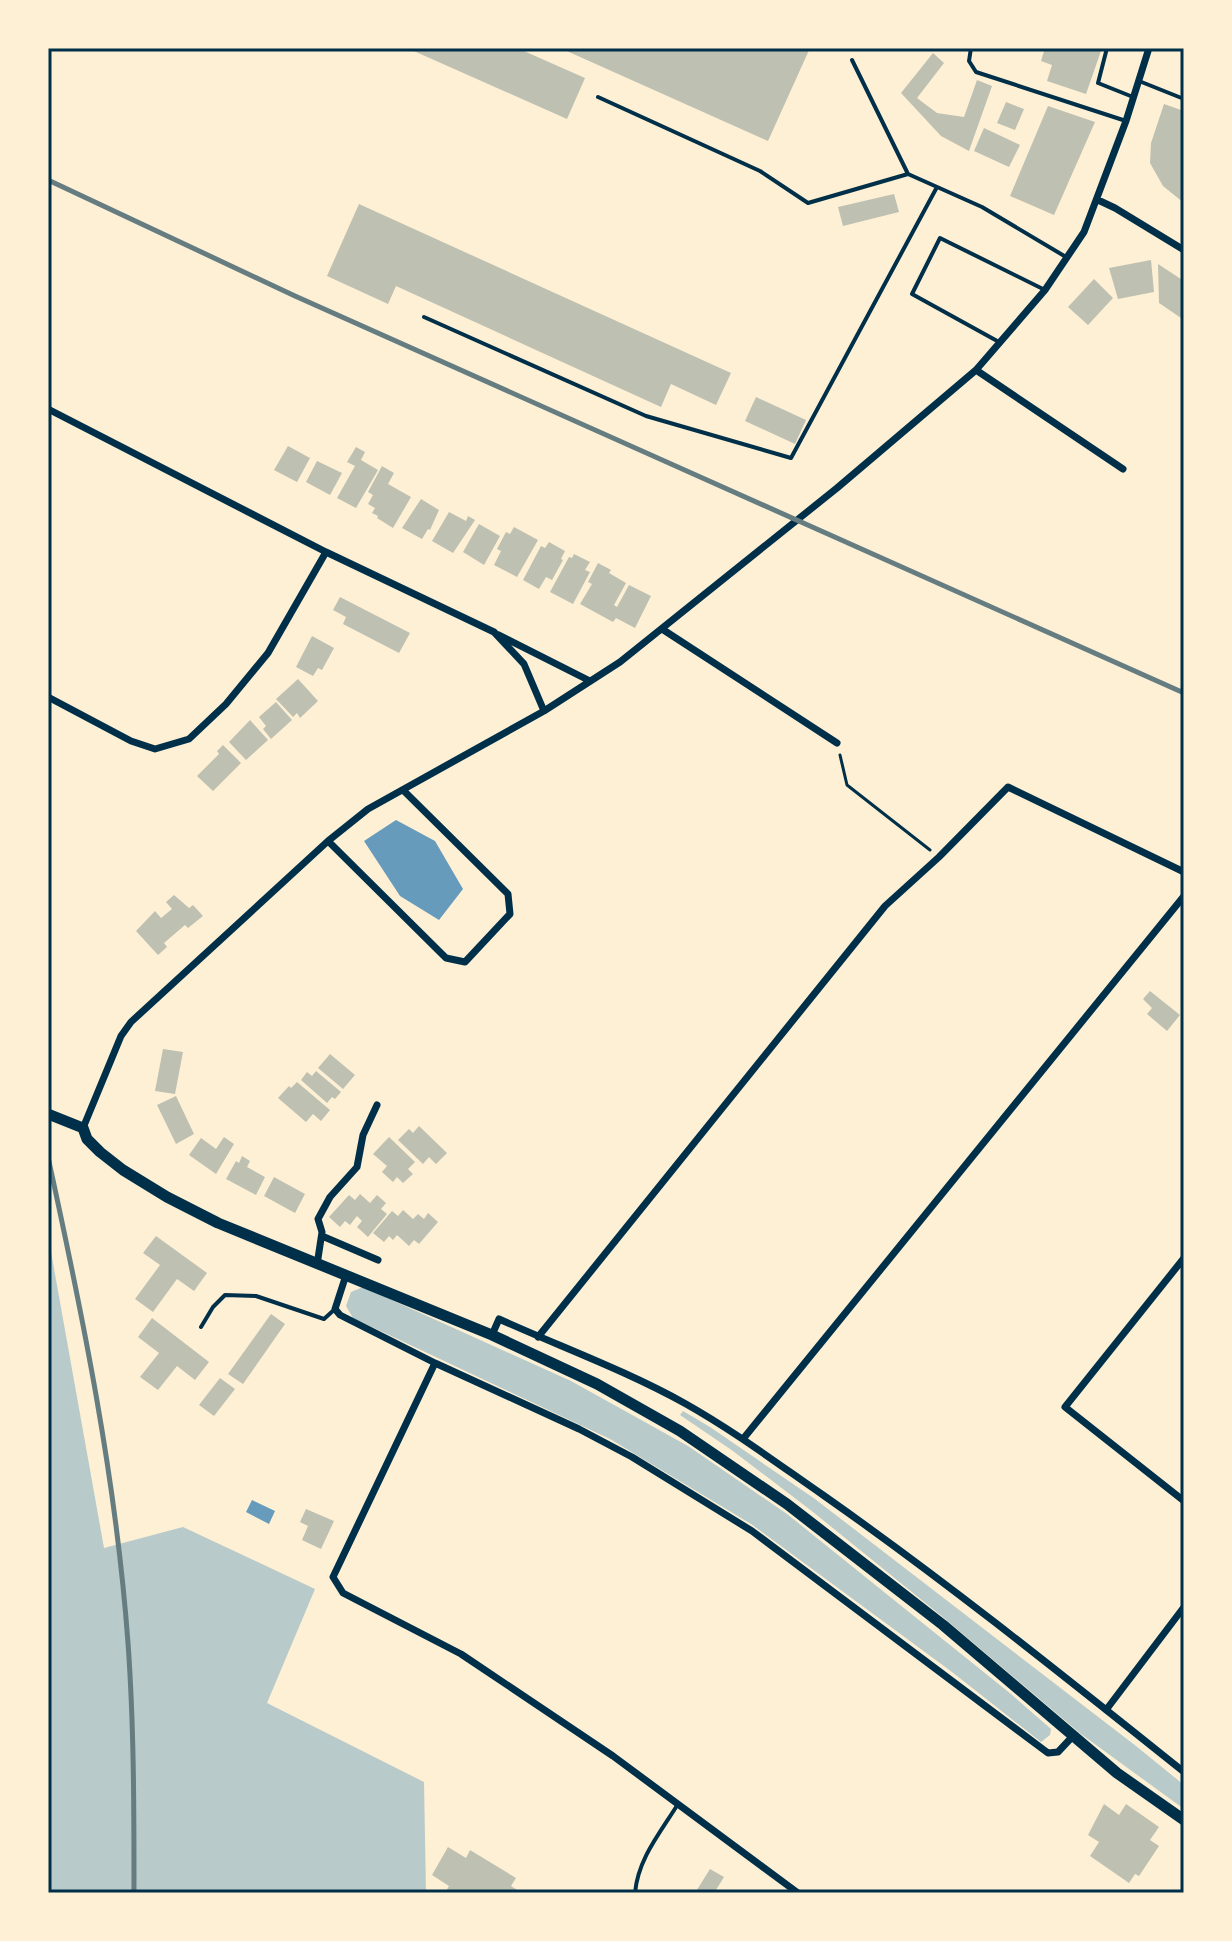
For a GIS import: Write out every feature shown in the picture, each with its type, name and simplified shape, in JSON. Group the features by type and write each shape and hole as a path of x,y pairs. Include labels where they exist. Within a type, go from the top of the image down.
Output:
{"main road":[{"path":"48,1114 83,1128 87,1139 100,1152 167,1197 218,1223 492,1335 597,1384 680,1431 756,1482 943,1625 1117,1773 1184,1820"}],"street":[{"path":"83,1128 121,1036 131,1022 328,841 368,809 544,711 620,662 837,488 976,370 1045,290 1084,232 1126,121 1149,48"},
{"path":"1098,200 1184,250"},
{"path":"976,370 1123,469"},
{"path":"48,409 326,552 590,681"},
{"path":"48,697 131,741 155,749 189,739 226,704 268,653 326,552"},
{"path":"662,629 837,743"},
{"path":"494,632 524,664 544,711"},
{"path":"538,1337 885,906 1008,787 1184,872"},
{"path":"328,841 446,958 465,962 510,914 508,894 403,790"},
{"path":"743,1439 1184,896"},
{"path":"317,1265 322,1236 318,1219 330,1197 357,1167 363,1135 377,1105"},
{"path":"322,1236 378,1260"},
{"path":"1184,1258 1065,1407 1184,1501"},
{"path":"346,1275 335,1309 347,1319 605,1443 752,1531 1048,1753 1058,1752 1073,1736"},
{"path":"492,1335 499,1319 644,1382 743,1439 865,1524 984,1613 1184,1772"},
{"path":"435,1363 333,1577 343,1593 461,1654 613,1756 798,1893"},
{"path":"1106,1710 1184,1607"}],"lane":[{"path":"971,48 969,61 976,72 1126,121"},
{"path":"1107,48 1098,83 1134,97"},
{"path":"852,60 908,174 982,207 1069,258"},
{"path":"1139,81 1184,99"},
{"path":"598,97 760,171 808,203 908,174"},
{"path":"424,317 646,416 791,458 937,187"},
{"path":"1001,343 912,294 940,238 1045,290"},
{"path":"201,1327 225,1295 256,1296 324,1319 335,1309"},
{"path":"635,1893 636,1877 644,1859 678,1804"}],"path":[{"path":"837,743 847,785 939,857"}],"shaded area":[{"path":"48,1235 104,1548 183,1527 315,1589 267,1703 424,1782 426,1893 48,1893"},
{"path":"363,1287 571,1381 688,1446 787,1514 1011,1694 1051,1729 1050,1735 1041,1742 952,1672 751,1524 610,1439 353,1318 346,1306 351,1292"},
{"path":"683,1411 815,1499 1136,1746 1184,1785 1184,1809 1081,1734 813,1512 680,1415"}],"water":[{"path":"396,820 435,841 463,889 439,920 400,896 364,841"},
{"path":"252,1500 275,1511 269,1524 246,1512"}],"building":[{"path":"407,48 517,48 585,78 567,119"},
{"path":"560,48 810,48 768,141"},
{"path":"1045,48 1102,48 1086,94 1047,81 1052,65 1041,61"},
{"path":"933,53 944,63 917,98 937,113 964,117 977,80 992,86 969,151 941,136 901,93"},
{"path":"1006,102 1024,109 1015,130 997,123"},
{"path":"1164,104 1184,111 1184,203 1163,186 1150,163 1151,143"},
{"path":"1048,106 1095,122 1054,215 1010,196"},
{"path":"984,128 1020,145 1009,167 974,151"},
{"path":"894,194 899,212 843,226 838,207"},
{"path":"359,204 731,373 716,405 671,384 661,407 396,286 388,304 327,276"},
{"path":"1151,260 1154,292 1118,299 1109,268"},
{"path":"1158,264 1184,281 1184,320 1159,303"},
{"path":"1094,279 1113,298 1088,325 1068,307"},
{"path":"756,397 806,420 795,444 745,421"},
{"path":"288,446 310,458 297,482 274,470"},
{"path":"356,447 365,452 361,460 378,470 356,508 337,498 355,466 347,462"},
{"path":"317,461 342,473 330,495 306,482"},
{"path":"382,466 394,473 388,484 411,497 393,528 377,518 372,513 375,508 368,504 373,495 368,492"},
{"path":"421,499 439,510 422,539 402,528"},
{"path":"449,512 466,521 468,516 475,520 453,553 432,541"},
{"path":"479,524 500,536 484,565 463,552"},
{"path":"514,527 538,540 517,577 494,565 501,551 497,549 506,532 510,534"},
{"path":"549,542 565,551 552,580 546,577 539,589 523,580 541,546 545,548"},
{"path":"574,554 590,562 585,570 590,572 573,604 550,592 569,557 572,558"},
{"path":"598,563 626,583 614,605 617,607 629,585 651,596 635,628 616,618 613,622 580,604 592,584 588,582"},
{"path":"340,597 410,633 399,653 343,624 346,617 333,610"},
{"path":"312,636 334,648 322,670 318,668 313,676 296,667"},
{"path":"298,679 318,701 300,718 297,713 293,717 276,699"},
{"path":"276,702 292,720 271,739 259,717"},
{"path":"250,720 268,740 246,760 229,742"},
{"path":"223,745 241,763 213,791 197,776 219,754 217,751"},
{"path":"174,895 189,908 193,905 203,916 188,928 185,925 164,943 167,947 158,955 136,931 155,911 161,918 172,909 166,902"},
{"path":"1150,991 1180,1015 1167,1031 1147,1014 1152,1008 1143,999"},
{"path":"163,1049 183,1052 175,1094 155,1091"},
{"path":"330,1054 355,1075 343,1089 318,1068"},
{"path":"316,1071 341,1092 327,1103 301,1080 307,1072 312,1076"},
{"path":"297,1082 330,1110 321,1121 313,1114 306,1122 278,1098"},
{"path":"176,1096 194,1134 176,1144 157,1105"},
{"path":"419,1126 447,1153 436,1164 429,1157 423,1164 398,1140 409,1129 413,1133"},
{"path":"224,1137 234,1144 216,1174 189,1155 201,1138 216,1149"},
{"path":"389,1137 415,1162 408,1169 413,1174 403,1183 397,1177 393,1182 382,1172 387,1166 373,1154"},
{"path":"242,1156 250,1161 247,1167 265,1177 256,1195 226,1179"},
{"path":"274,1177 305,1194 295,1213 264,1196"},
{"path":"360,1194 370,1203 377,1195 386,1203 381,1209 387,1214 368,1237 357,1227 362,1221 357,1216 350,1225 345,1221 340,1227 329,1217 349,1195 355,1200"},
{"path":"403,1210 413,1219 418,1214 424,1219 428,1213 438,1222 419,1244 414,1240 409,1246 397,1235 393,1240 389,1236 384,1242 373,1233 392,1211 398,1216"},
{"path":"156,1236 207,1273 194,1291 177,1279 153,1312 135,1299 160,1265 143,1253"},
{"path":"271,1314 285,1324 243,1384 228,1374"},
{"path":"152,1318 209,1362 195,1380 177,1366 158,1390 140,1377 159,1353 138,1337"},
{"path":"220,1378 235,1389 214,1416 199,1405"},
{"path":"306,1509 334,1521 321,1549 302,1540 308,1526 300,1522"},
{"path":"1104,1804 1119,1815 1126,1804 1159,1827 1150,1840 1159,1846 1139,1876 1135,1874 1129,1883 1090,1856 1099,1842 1088,1835"},
{"path":"448,1847 466,1858 470,1850 516,1878 511,1886 522,1893 445,1893 449,1886 432,1875"},
{"path":"710,1869 724,1877 716,1890 721,1893 695,1893"}],"railway":[{"path":"48,180 295,296 1184,693"},
{"path":"48,1157 97,1398 123,1582 131,1705 134,1893"}]}
